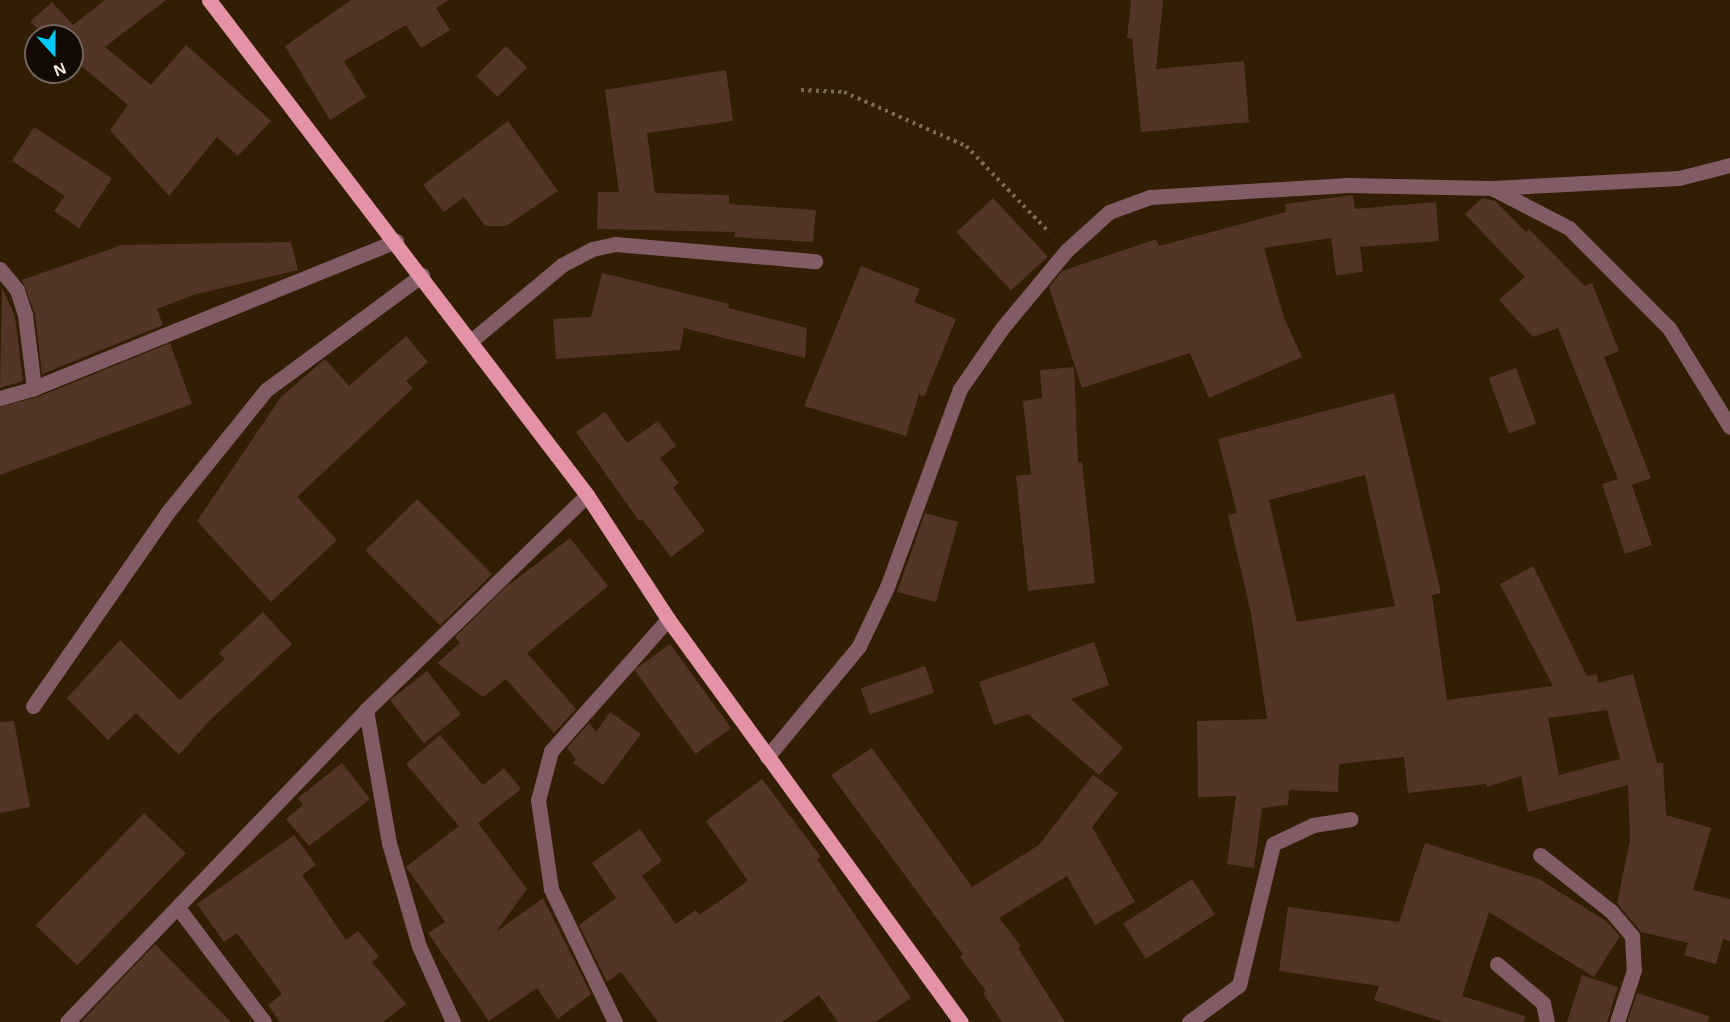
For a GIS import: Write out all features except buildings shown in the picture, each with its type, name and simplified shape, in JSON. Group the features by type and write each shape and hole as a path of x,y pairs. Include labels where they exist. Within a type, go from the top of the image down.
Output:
{"main road":[{"path":"209,0 422,275 587,495 668,620 961,1022"}],"street":[{"path":"767,757 859,646 887,587 960,388 1003,327 1067,250 1109,212 1150,197 1348,185 1492,188 1679,178 1730,165"},
{"path":"1492,188 1569,228 1669,328 1730,427"},
{"path":"0,398 34,388 396,242"},
{"path":"471,341 562,265 592,249 615,244 815,261"},
{"path":"0,269 17,290 25,315 34,388"},
{"path":"33,706 168,513 266,390 422,275"},
{"path":"67,1022 179,909 366,710 587,495"},
{"path":"615,1022 551,889 538,800 551,751 668,620"},
{"path":"366,710 389,843 419,946 453,1022"},
{"path":"1189,1022 1239,985 1273,844 1313,825 1351,819"},
{"path":"1540,855 1611,911 1632,936 1634,970 1617,1022"},
{"path":"179,909 264,1022"},
{"path":"1497,964 1543,1002 1547,1022"}],"path":[{"path":"801,90 844,92 966,146 1067,250"}]}
